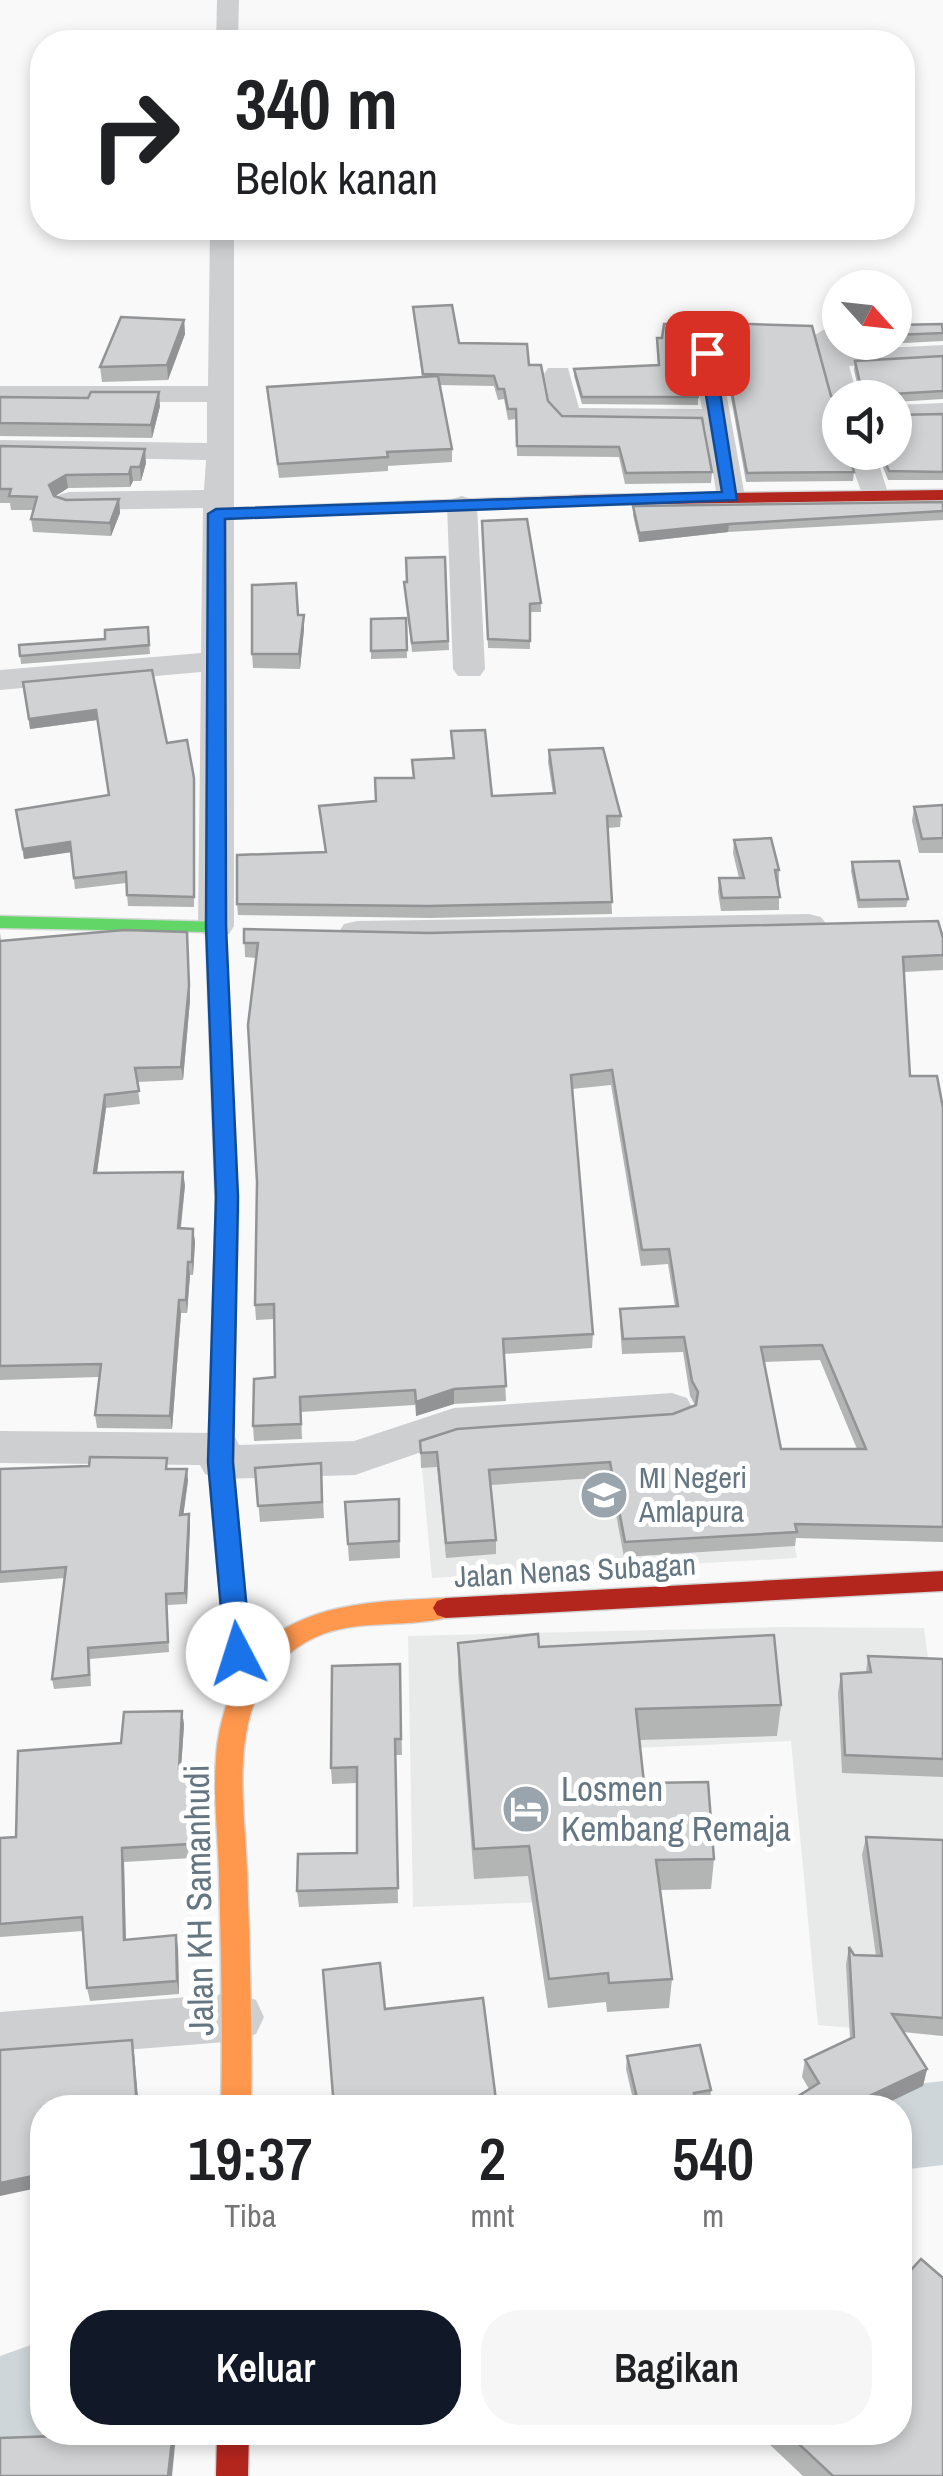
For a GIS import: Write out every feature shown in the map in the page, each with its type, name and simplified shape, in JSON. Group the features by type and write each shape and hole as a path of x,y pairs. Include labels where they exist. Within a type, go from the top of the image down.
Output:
{"street":[{"path":"227,30 228,0"},
{"path":"222,240 217,507 217,928 227,1197 220,1456 242,1693"},
{"path":"702,332 720,417 731,497"},
{"path":"839,380 831,347 943,353"},
{"path":"558,374 566,410 572,416 720,417"},
{"path":"0,394 221,394"},
{"path":"912,412 943,410"},
{"path":"0,448 221,452"},
{"path":"866,470 874,496"},
{"path":"69,501 217,507 943,495"},
{"path":"462,505 469,669"},
{"path":"0,680 216,661"},
{"path":"0,922 256,931"},
{"path":"332,931 846,924"},
{"path":"0,1447 355,1458 454,1424 672,1409"},
{"name":"Jalan Nenas Subagan","path":"242,1693 262,1660 280,1642 321,1622 342,1618 423,1609 943,1581"},
{"name":"Jalan KH Samanhudi","path":"236,2095 238,2017 229,1758 233,1720 242,1693"},
{"path":"0,2036 238,2017"}],"shaded area":[{"name":"MI Negeri Amlapura","path":"770,1416 797,1558 432,1578 419,1436"},
{"path":"781,1627 924,1628 943,1771 943,2036 818,2025 791,1741 634,1748 650,1898 413,1907 408,1636"}],"building":[{"path":"452,305 459,343 527,344 529,365 541,365 548,401 562,416 702,418 712,472 626,473 619,447 517,446 516,409 508,409 504,389 498,389 494,376 423,374 413,307"},
{"path":"121,317 184,320 167,365 100,367"},
{"path":"719,323 812,326 827,380 822,380 822,470 854,472 747,473"},
{"path":"664,324 686,324 698,397 582,397 574,369 659,365 657,338 662,338"},
{"path":"942,324 943,333 912,334 912,325"},
{"path":"943,356 943,391 912,393 912,380 859,380 855,361"},
{"path":"438,376 452,449 278,464 267,387"},
{"path":"91,392 159,392 151,425 0,423 0,397 88,398"},
{"path":"943,414 943,472 889,471 912,470 912,415"},
{"path":"0,446 145,449 140,467 131,467 129,474 66,475 49,485 54,496 66,500 119,499 110,523 31,519 37,497 9,496 11,489 0,489"},
{"path":"943,502 943,511 639,533 633,506"},
{"path":"527,519 541,603 530,604 530,641 488,639 482,521"},
{"path":"445,557 448,641 412,643 404,582 406,558"},
{"path":"296,583 298,615 304,615 299,654 252,654 252,585"},
{"path":"406,618 407,650 371,651 371,619"},
{"path":"148,627 149,645 20,656 19,645 105,639 105,630"},
{"path":"152,670 167,743 187,740 194,778 194,897 127,895 126,872 74,878 70,842 23,849 16,810 109,795 96,710 29,719 23,682"},
{"path":"485,730 492,796 555,793 549,750 603,748 621,816 607,816 612,902 429,906 237,904 237,855 326,852 319,806 376,801 375,778 414,778 412,760 454,758 451,731"},
{"path":"943,805 943,838 922,839 914,807"},
{"path":"771,838 779,870 775,870 780,897 722,898 719,878 744,878 734,840"},
{"path":"899,861 908,899 859,900 852,862"},
{"path":"938,921 943,955 903,957 910,1076 937,1076 943,1108 943,1527 795,1524 797,1532 625,1542 610,1462 489,1470 496,1540 446,1543 437,1452 421,1453 420,1441 457,1429 673,1414 696,1405 698,1392 692,1381 684,1337 623,1339 620,1309 678,1306 669,1249 642,1250 612,1070 571,1075 593,1334 503,1339 506,1386 454,1389 416,1402 415,1390 300,1397 301,1424 253,1426 254,1379 275,1377 274,1304 255,1305 257,1182 248,1025 258,943 244,943 244,929 429,933","holes":["822,1345 866,1449 781,1449 761,1347"]},
{"path":"124,930 187,932 189,986 181,1067 135,1068 139,1091 105,1095 94,1173 183,1172 178,1228 193,1229 192,1262 188,1262 186,1300 179,1300 170,1416 95,1415 101,1364 0,1366 0,941"},
{"path":"90,1457 167,1458 166,1469 187,1469 180,1515 189,1514 185,1593 166,1594 168,1642 88,1648 89,1675 52,1679 66,1567 0,1572 0,1469 89,1466"},
{"path":"321,1463 322,1502 258,1506 255,1468"},
{"path":"399,1499 399,1541 348,1544 345,1502"},
{"name":"Losmen Kembang Remaja","path":"538,1634 539,1647 774,1635 781,1705 636,1709 644,1783 708,1782 714,1859 656,1860 672,1979 609,1983 608,1973 549,1979 529,1846 474,1849 458,1643"},
{"path":"868,1656 943,1659 943,1759 845,1755 841,1674 871,1672"},
{"path":"400,1664 401,1739 395,1739 398,1888 297,1891 298,1854 357,1853 357,1767 331,1768 332,1666"},
{"path":"182,1711 179,1769 191,1769 190,1844 122,1848 124,1940 176,1935 177,1981 87,1988 82,1917 0,1924 0,1838 16,1837 18,1751 121,1743 124,1712"},
{"path":"866,1837 943,1840 943,2018 892,2014 927,2069 872,2095 800,2095 819,2083 805,2060 854,2037 849,1947 854,1955 882,1956"},
{"path":"380,1963 385,2009 483,1998 495,2095 333,2095 323,1970"},
{"path":"132,2040 136,2095 30,2095 30,2177 0,2183 0,2050"},
{"path":"700,2045 711,2090 695,2095 636,2095 627,2056"},
{"path":"921,2259 943,2278 943,2476 833,2476 800,2445 912,2445 912,2269"},
{"path":"30,2437 30,2445 172,2445 168,2476 0,2476 0,2438"}],"waterway":[{"path":"912,2127 943,2123"},
{"path":"0,2404 30,2393"}],"traffic: fast":[{"path":"0,922 216,926 227,1211"}],"traffic: slow":[{"path":"236,2095 238,2017 229,1758 238,1712 252,1677 273,1651 298,1633 329,1621 364,1614 446,1608"}],"traffic: jam":[{"path":"217,514 593,500 943,495"},
{"path":"227,1211 220,1462 242,1693"},
{"path":"446,1608 943,1581"},
{"path":"232,2476 233,2445"}],"place":[{"name":"MI Negeri Amlapura","path":"604,1495"},
{"name":"Losmen Kembang Remaja","path":"526,1809"}],"route":[{"path":"238,1654 220,1462 227,1197 216,926 216,514 731,497 707,353"}]}
